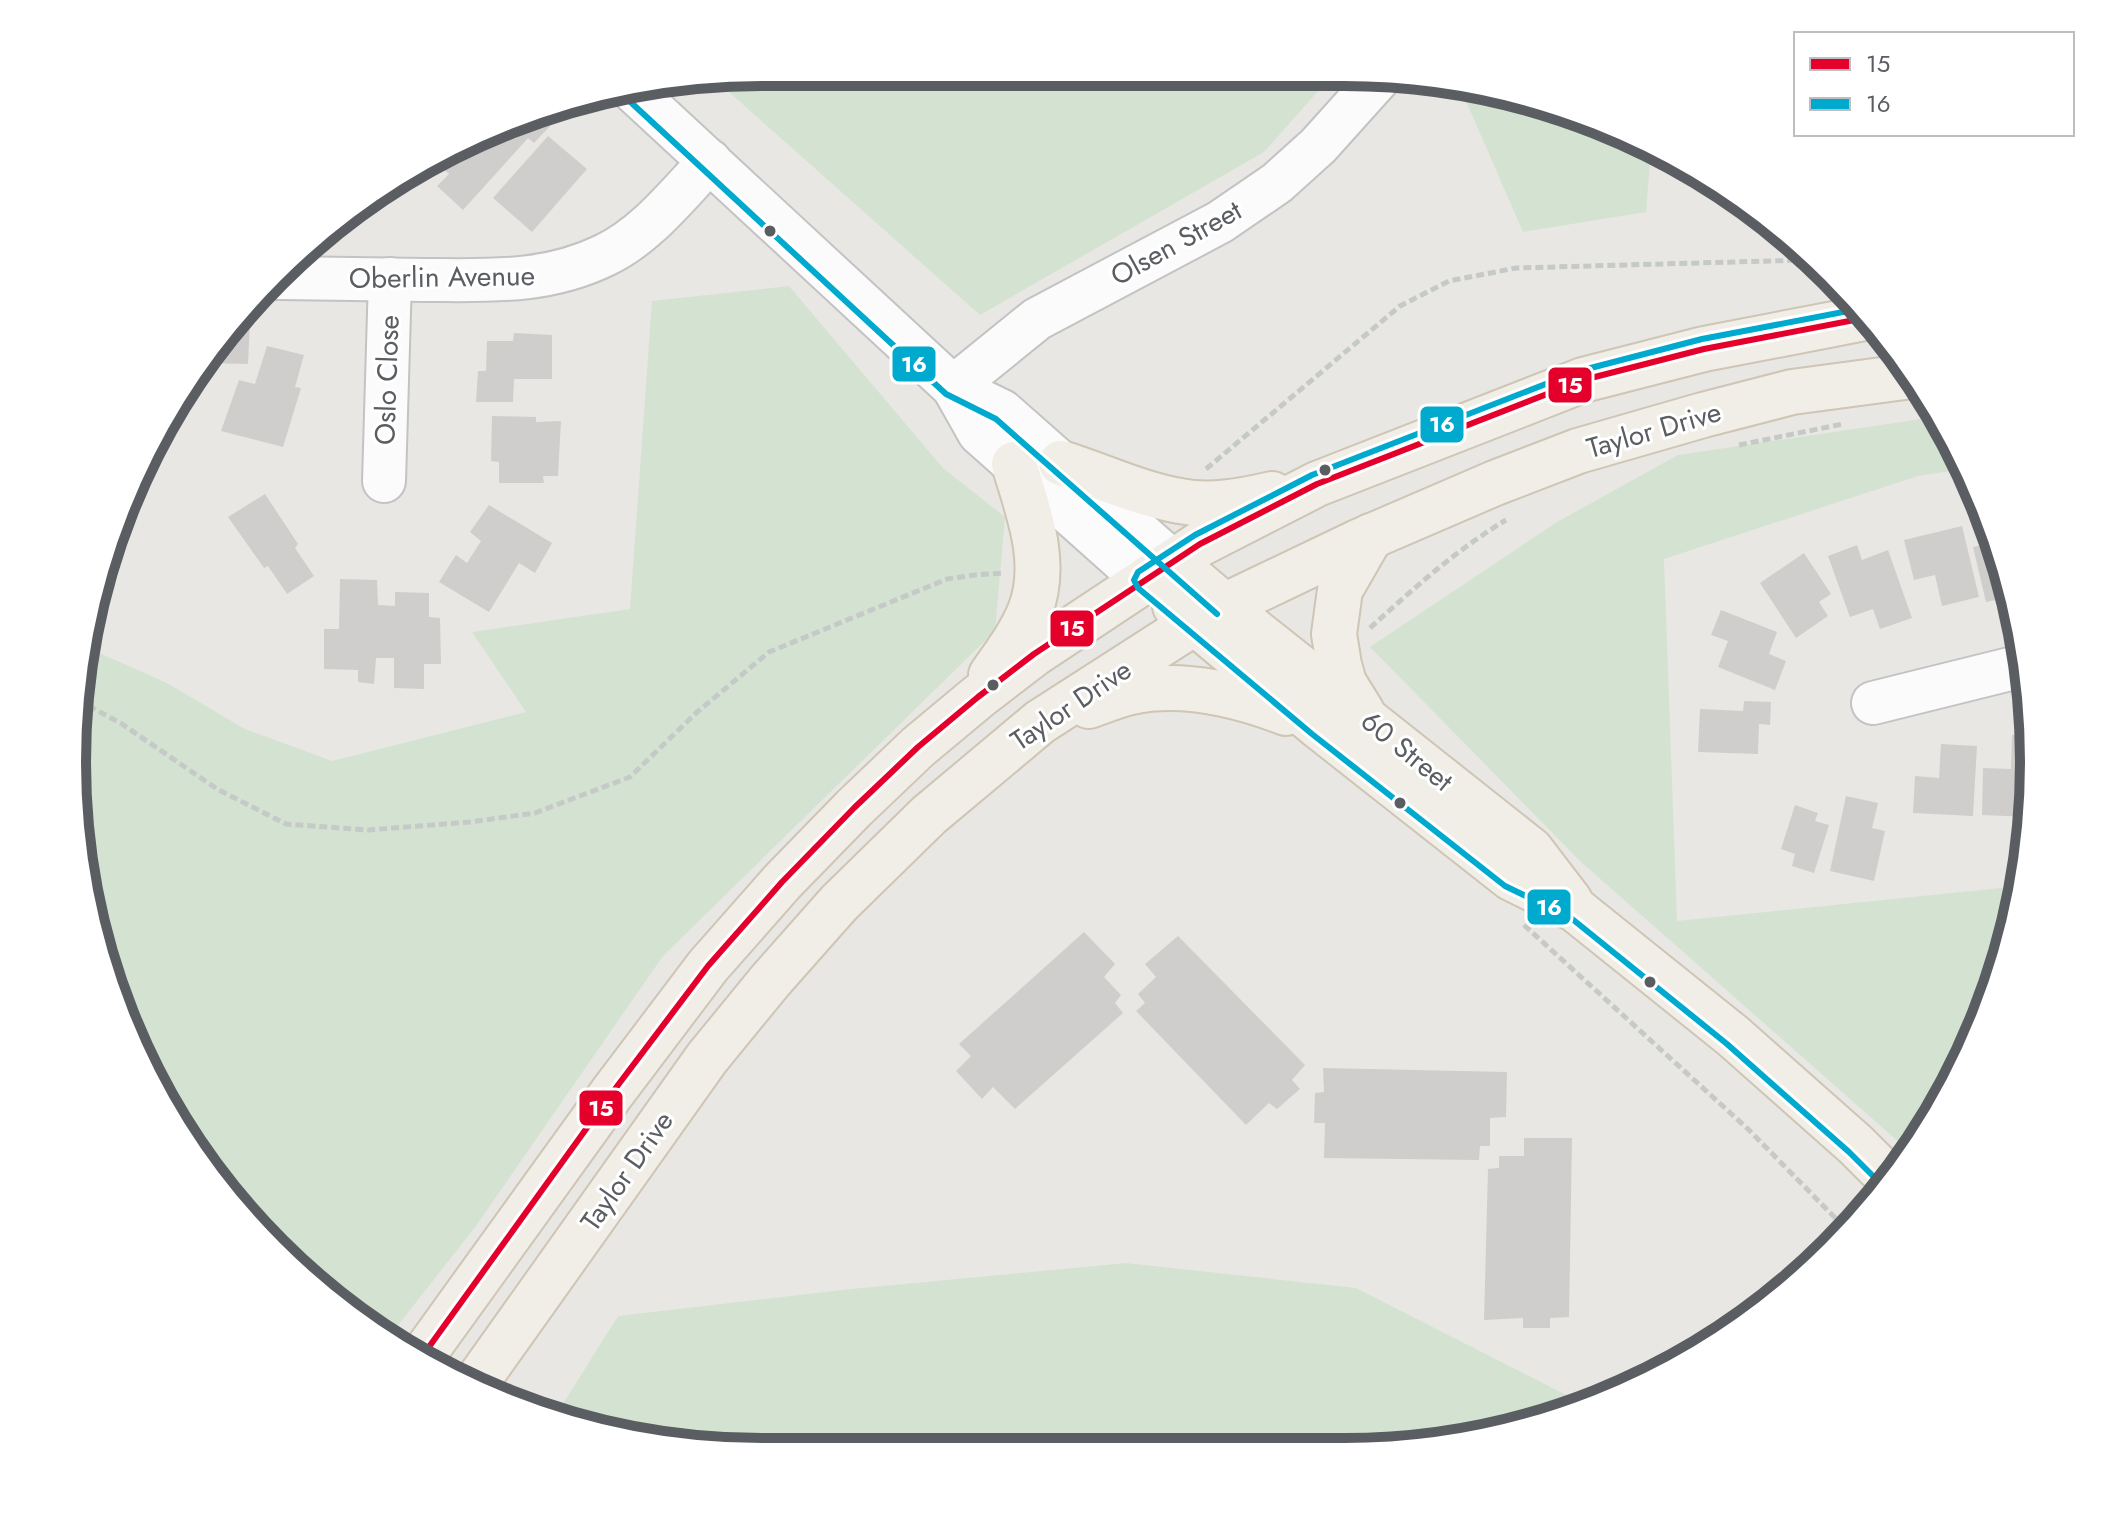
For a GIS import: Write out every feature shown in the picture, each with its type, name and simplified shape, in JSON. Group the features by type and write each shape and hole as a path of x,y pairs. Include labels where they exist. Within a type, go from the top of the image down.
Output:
{"main road":[{"name":"Taylor Drive","path":"428,1349 612,1093 708,966 782,882 854,808 918,747 1034,654 1200,544 1317,484 1583,380 1704,349 1855,320"},
{"name":"Taylor Drive","path":"481,1376 707,1058 770,981 839,903 929,815 1040,722 1209,614 1371,536 1495,483 1578,451 1703,415 1792,392 1900,378"},
{"path":"1061,463 1156,495 1192,502 1251,499 1317,484"},
{"path":"978,697 1020,631 1035,593 1038,556 1035,535 1014,464"},
{"path":"1365,717 1344,683 1334,634 1340,590 1371,536"},
{"path":"1158,571 1209,614"},
{"name":"60 Street","path":"1209,614 1365,717 1531,850 1576,910"},
{"name":"60 Street","path":"1209,614 1318,726 1511,878 1576,910 1733,1036 1882,1171"},
{"path":"1040,722 1131,692 1173,689 1233,695 1318,726"}],"street":[{"name":"Olsen Street","path":"953,387 1037,319 1208,228 1265,192 1318,146 1371,87"},
{"path":"640,97 953,387 1002,411 1061,463 1158,571"},
{"name":"Oberlin Avenue","path":"296,272 390,279 545,277 607,255 628,242 653,221 710,161"},
{"name":"Oslo Close","path":"384,481 390,279"},
{"path":"953,387 979,433 1014,464 1158,571"},
{"path":"1873,703 2013,668"}],"path":[{"path":"1199,474 1400,306 1449,281 1516,268 1797,260"},
{"path":"1729,447 1851,422"},
{"path":"1360,632 1370,628 1476,538 1516,513"},
{"path":"88,706 122,724 217,789 286,824 368,830 535,813 630,777 696,713 769,652 947,579 1010,573"},
{"path":"1517,919 1748,1129 1839,1222"}],"green space":[{"path":"1323,86 1264,152 980,315 723,87"},
{"path":"1464,97 1561,122 1603,137 1650,160 1646,212 1523,232"},
{"path":"789,286 943,468 1005,517 995,631 663,956 476,1226 395,1329 316,1270 254,1208 200,1138 137,1021 109,937 99,894 87,806 87,718 96,651 167,683 245,729 332,761 526,712 472,632 630,609 652,301"},
{"path":"1926,418 1954,471 1918,476 1664,559 1677,921 2008,887 1997,937 1969,1021 1929,1100 1901,1144 1580,861 1370,647 1557,522 1678,455"},
{"path":"1126,1263 1356,1288 1572,1398 1476,1425 1388,1437 1344,1438 718,1437 630,1425 561,1407 618,1316 851,1289"}],"building":[{"path":"550,120 553,123 534,143 528,138 463,210 437,186 449,174 442,167 463,156 503,137"},
{"path":"548,136 587,169 532,232 493,198"},
{"path":"250,321 250,321 248,364 216,363"},
{"path":"514,333 552,335 552,379 514,379 513,402 476,402 478,371 486,371 487,341 513,341"},
{"path":"267,346 304,355 295,387 301,388 283,447 221,431 239,380 255,384"},
{"path":"492,416 536,417 536,422 561,421 558,476 543,476 544,483 499,483 499,462 491,461"},
{"path":"265,494 298,544 295,548 314,576 287,594 268,566 264,568 228,517"},
{"path":"489,505 552,543 535,573 519,563 489,612 439,582 456,555 467,563 481,541 470,532"},
{"path":"1962,526 1979,597 1942,606 1935,575 1914,580 1904,540"},
{"path":"1984,544 2000,599 1986,602 1973,547"},
{"path":"1857,545 1862,560 1888,550 1912,618 1880,629 1873,609 1850,617 1828,556"},
{"path":"1804,553 1831,594 1819,602 1828,616 1796,638 1760,583"},
{"path":"340,579 377,580 378,605 395,606 395,592 429,593 429,617 440,618 441,664 424,664 424,689 394,688 394,658 376,658 374,684 358,682 358,670 324,669 324,629 339,629"},
{"path":"1721,610 1777,632 1769,654 1786,661 1775,690 1718,667 1728,641 1711,635"},
{"path":"1744,701 1771,702 1770,725 1759,724 1758,754 1698,752 1700,709 1743,711"},
{"path":"2012,735 2019,735 2018,816 1982,815 1983,768 2011,769"},
{"path":"1941,744 1977,746 1973,816 1913,813 1915,776 1939,778"},
{"path":"1846,796 1878,803 1872,828 1885,831 1874,881 1830,871"},
{"path":"1795,805 1818,813 1815,821 1829,825 1814,873 1792,866 1795,854 1781,849"},
{"path":"1084,932 1115,964 1104,977 1121,995 1115,1003 1123,1013 1015,1109 993,1087 982,1099 956,1071 971,1056 959,1044"},
{"path":"1178,936 1305,1065 1292,1080 1300,1089 1277,1109 1269,1103 1246,1125 1136,1011 1145,1003 1138,994 1156,977 1145,964"},
{"path":"1323,1068 1507,1072 1506,1117 1490,1118 1490,1146 1480,1146 1479,1160 1324,1158 1325,1123 1314,1123 1315,1093 1324,1092"},
{"path":"1524,1138 1572,1138 1569,1317 1550,1318 1550,1328 1523,1328 1523,1318 1484,1320 1488,1169 1499,1168 1499,1156 1524,1156"}],"transit line":[{"name":"16","path":"628,100 946,394 996,419 1217,614"},
{"name":"16","path":"1847,311 1702,339 1579,371 1312,475 1195,535 1138,572 1134,580 1138,588 1312,734 1505,886 1571,918 1727,1044 1876,1179"},
{"name":"15","path":"428,1349 612,1093 708,966 782,882 854,808 918,747 1034,654 1200,544 1317,484 1583,380 1704,349 1855,320"}]}
